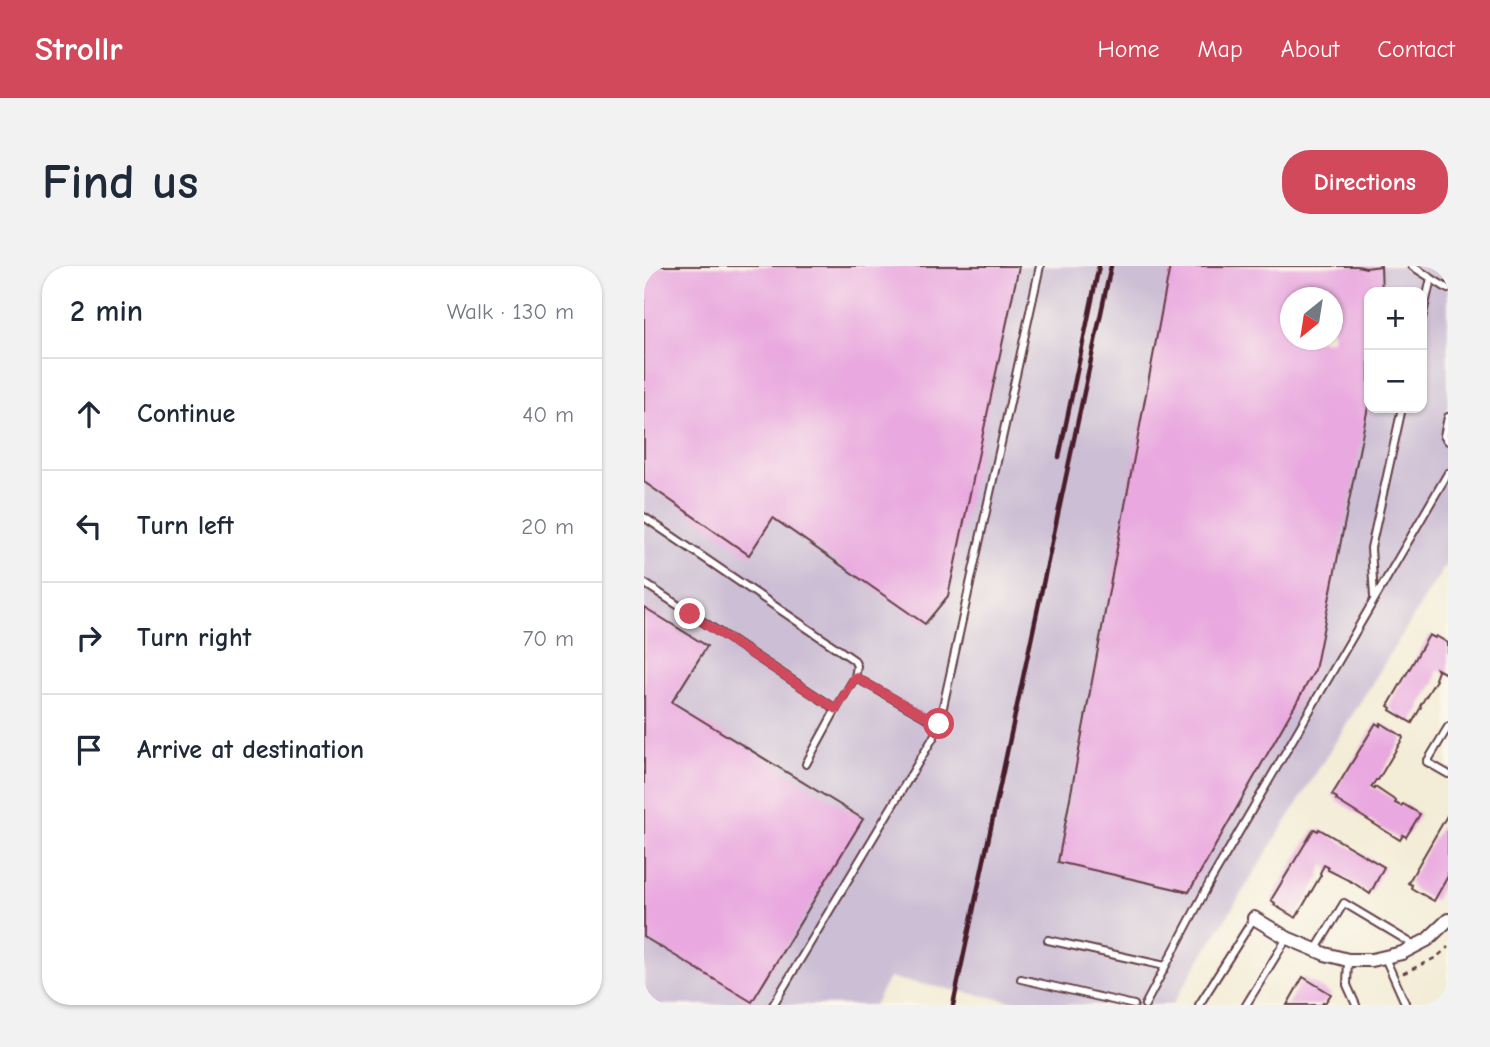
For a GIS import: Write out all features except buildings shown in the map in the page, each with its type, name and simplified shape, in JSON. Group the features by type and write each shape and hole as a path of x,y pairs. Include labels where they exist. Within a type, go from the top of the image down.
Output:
{"street":[{"path":"1254,918 1287,938 1325,954 1348,960 1372,960 1416,946 1427,940 1448,920"}],"lane":[{"path":"773,1005 939,724 1040,266"},
{"path":"1412,266 1448,289"},
{"path":"1427,296 1431,278"},
{"path":"1374,599 1371,548 1401,413"},
{"path":"1448,417 1444,436 1448,441"},
{"path":"1145,1005 1211,880 1448,472"},
{"path":"644,517 853,660 857,666 855,677 806,764"},
{"path":"644,583 836,709"},
{"path":"855,677 939,724"},
{"path":"1448,727 1427,762 1448,774"},
{"path":"1316,949 1344,903 1416,946"},
{"path":"1199,1005 1254,918"},
{"path":"1247,1005 1287,938"},
{"path":"1048,940 1165,966"},
{"path":"1390,956 1406,1005"},
{"path":"1348,960 1347,985 1356,1005"},
{"path":"1021,979 1134,1005"}],"path":[{"path":"1390,956 1404,973 1437,957 1448,947"}],"shaded area":[{"path":"644,266 1448,266 1448,561 1172,1005 1034,1005 889,978 874,1005 644,1005"}],"railway":[{"path":"1059,457 1099,266"},
{"path":"953,1005 1111,266"}],"route":[{"path":"690,614 836,709 855,677 939,724"}]}
